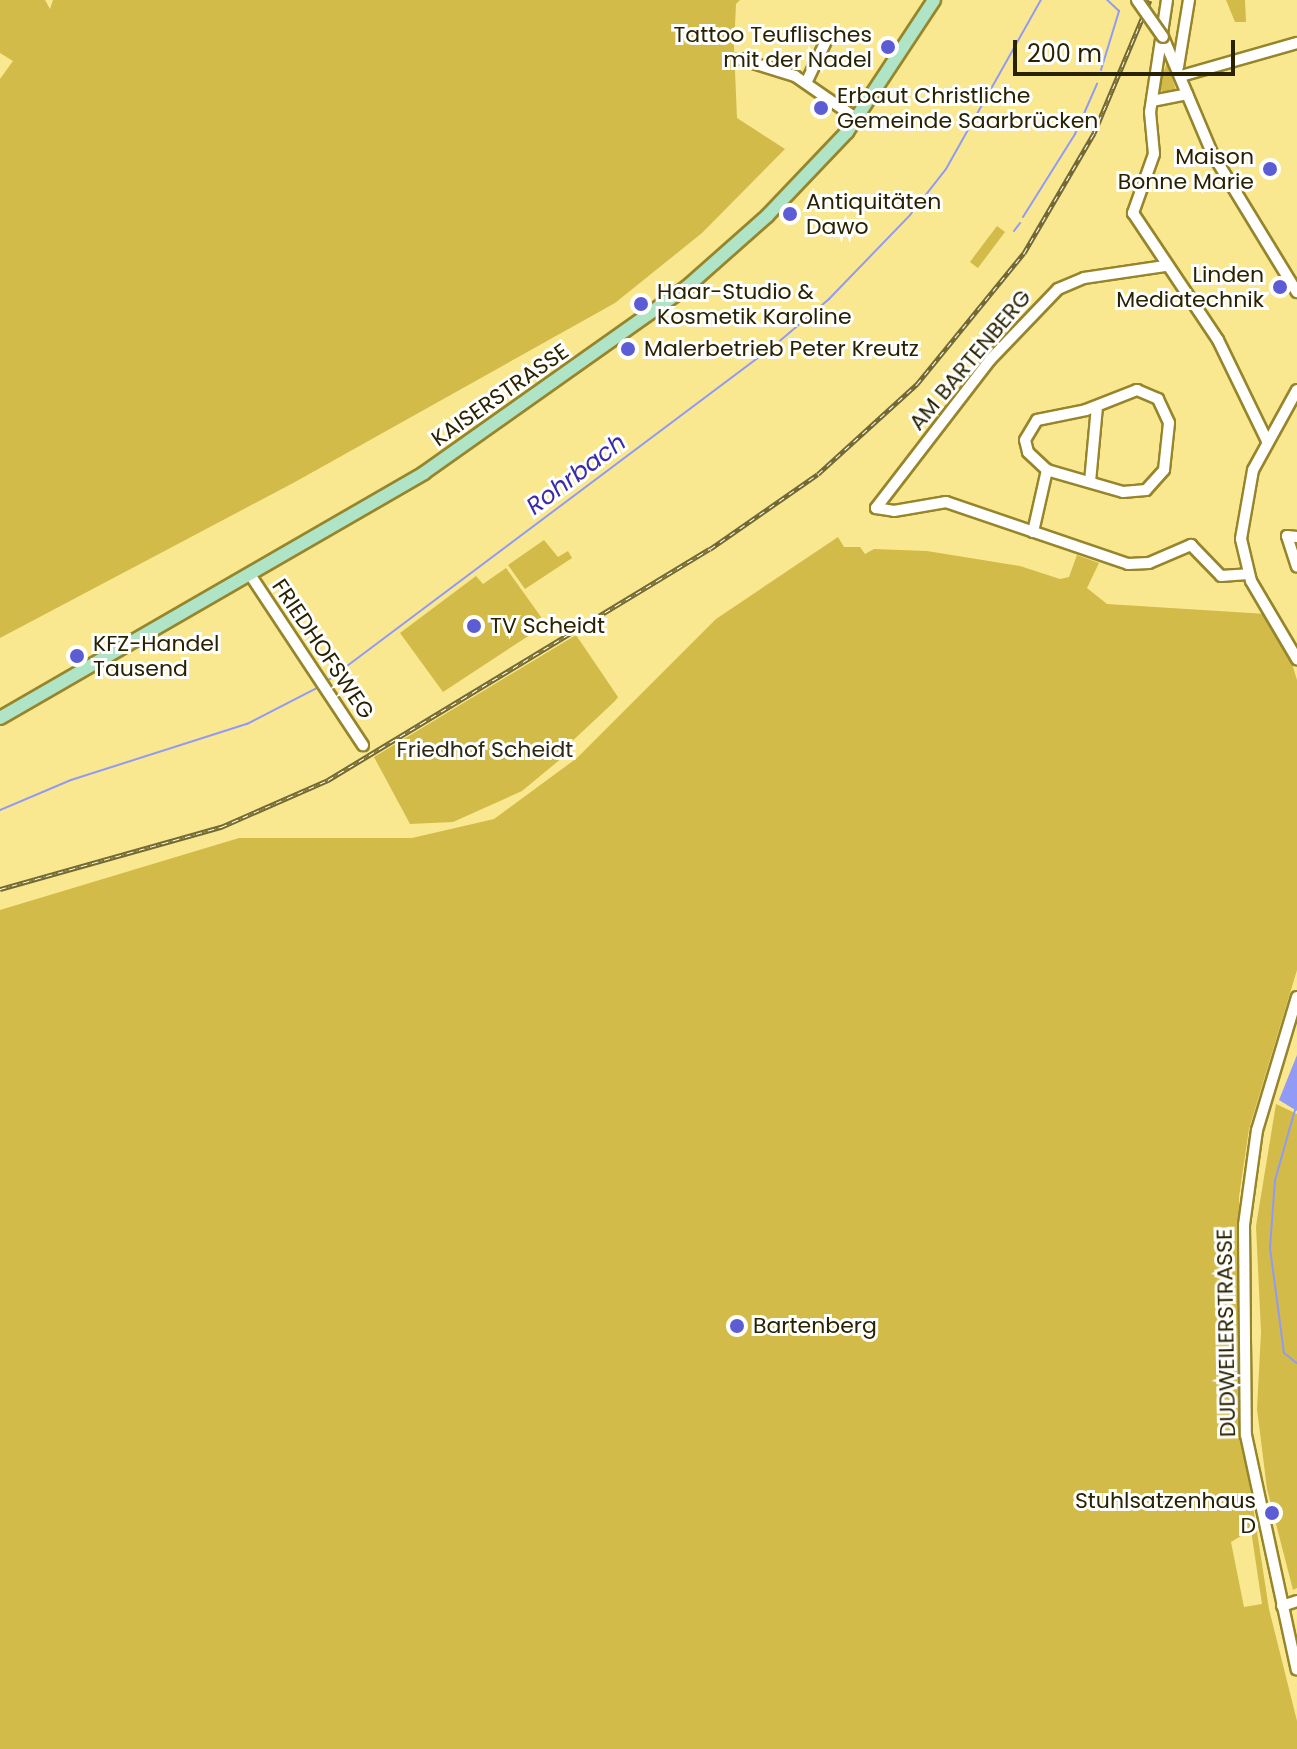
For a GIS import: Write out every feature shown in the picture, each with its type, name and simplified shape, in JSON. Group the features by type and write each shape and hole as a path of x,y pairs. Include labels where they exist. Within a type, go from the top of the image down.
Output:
{"main road":[{"name":"KAISERSTRASSE","path":"0,718 251,576 424,473 688,286 810,173 857,119 934,0"}],"street":[{"path":"1137,0 1165,40 1212,153 1297,292"},
{"path":"1167,0 1152,101 1152,171 1132,208 1165,266 1218,340 1267,441"},
{"path":"1179,73 1189,0"},
{"path":"1165,40 1183,37"},
{"path":"806,83 827,39"},
{"path":"1179,73 1297,43"},
{"path":"740,59 785,71 857,119"},
{"path":"1152,101 1187,94"},
{"name":"AM BARTENBERG","path":"1033,532 946,502 894,511 876,508 990,360 1058,289 1084,278 1165,266"},
{"path":"1297,390 1253,470 1242,523 1248,574 1297,659"},
{"path":"1130,391 1153,395 1167,412 1164,470 1146,490 1123,492 1047,470 1028,452 1029,428 1037,420 1097,406 1130,391"},
{"path":"1090,482 1097,406"},
{"path":"1047,470 1033,532 1128,564 1149,563 1191,545 1221,576 1248,574"},
{"path":"1297,537 1287,536 1297,566"},
{"name":"FRIEDHOFSWEG","path":"251,576 363,745"},
{"name":"DUDWEILERSTRASSE","path":"1297,997 1257,1130 1244,1225 1249,1332 1245,1423 1297,1670"},
{"path":"1282,1606 1297,1601"}],"green space":[{"path":"0,0 45,0 50,9 53,0 740,0 736,4 734,47 737,118 785,149 702,233 615,303 295,482 0,638 0,79 13,61 0,53"},
{"path":"1226,0 1245,0 1246,22 1235,22"},
{"path":"1167,62 1176,90 1165,95 1159,87"},
{"path":"997,226 1005,232 978,268 970,262"},
{"path":"838,537 844,547 860,547 865,554 874,549 927,551 1020,566 1060,579 1069,577 1077,555 1099,563 1087,588 1107,604 1266,614 1286,644 1297,680 1297,970 1249,1129 1239,1197 1238,1409 1269,1609 1297,1721 1297,1749 0,1749 0,910 239,838 412,838 494,819 577,758 716,619","holes":["1251,1530 1262,1604 1244,1607 1231,1542"]},
{"path":"544,540 558,557 568,551 572,558 525,589 508,565"},
{"name":"TV Scheidt","path":"506,568 541,617 536,631 443,692 400,633 476,576 483,584"},
{"name":"Friedhof Scheidt","path":"576,635 618,697 615,701 567,746 568,753 522,791 453,822 410,824 374,757"},
{"path":"1276,1104 1297,1114 1297,1588 1293,1590 1267,1489 1257,1409 1261,1332 1256,1226"}],"water":[{"path":"1297,1055 1297,1111 1279,1100"}],"waterway":[{"name":"Rohrbach","path":"327,681 775,345 829,299 910,215 946,169 1041,0"},
{"path":"1101,70 1119,11 1107,0"},
{"path":"1023,217 1075,134 1097,84"},
{"path":"1014,231 1020,223"},
{"name":"Rohrbach","path":"0,810 71,780 247,724 319,687"},
{"path":"1295,1110 1275,1180 1270,1248 1284,1353 1297,1363"}],"railway":[{"path":"0,889 221,827 328,780 710,549 818,474 917,384 1024,253 1094,133 1150,0"}],"place":[{"name":"Tattoo Teuflisches mit der Nadel","path":"888,47"},
{"name":"Erbaut Christliche Gemeinde Saarbrücken","path":"821,108"},
{"name":"Maison Bonne Marie","path":"1270,169"},
{"name":"Antiquitäten Dawo","path":"790,214"},
{"name":"Linden Mediatechnik","path":"1280,287"},
{"name":"Haar-Studio & Kosmetik Karoline","path":"641,304"},
{"name":"Malerbetrieb Peter Kreutz","path":"628,349"},
{"name":"TV Scheidt","path":"474,626"},
{"name":"KFZ-Handel Tausend","path":"77,656"},
{"name":"Bartenberg","path":"737,1326"},
{"name":"Stuhlsatzenhaus D","path":"1272,1513"}]}
